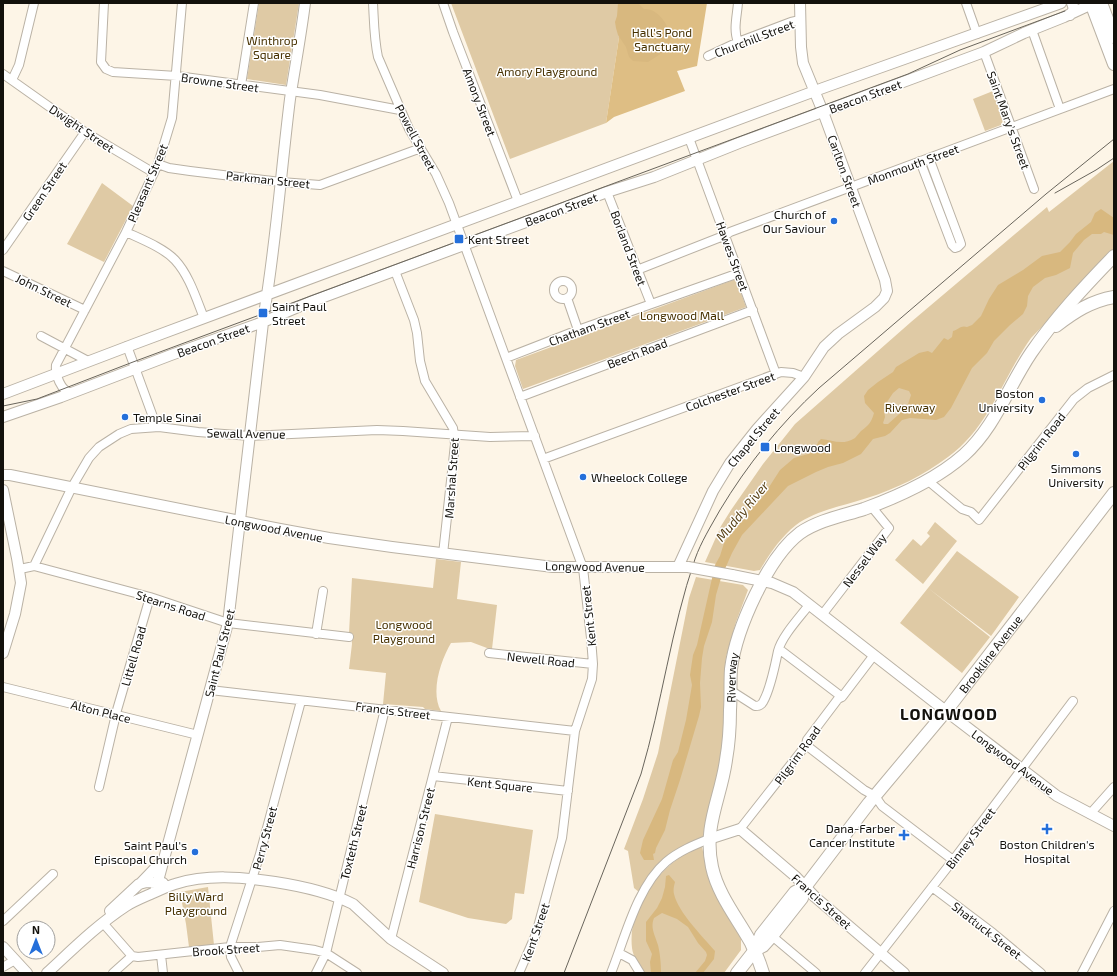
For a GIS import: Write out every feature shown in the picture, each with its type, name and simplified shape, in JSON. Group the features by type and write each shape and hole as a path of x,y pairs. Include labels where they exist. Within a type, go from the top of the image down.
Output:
{"highway":[{"path":"1095,3 1114,37"},
{"path":"1095,3 1114,64"},
{"name":"Riverway","path":"763,973 755,950 716,881 711,865 709,839 711,820 727,758 730,725 732,663 736,645 751,606 764,581 784,549 801,533 820,522 871,506 927,480 958,460 978,440 1000,409 1037,345 1067,306 1114,256"},
{"path":"1056,327 1114,268"},
{"name":"Riverway","path":"1037,345 1056,327 1084,306 1114,297"},
{"name":"Brookline Avenue","path":"755,950 763,946 802,898 805,887 875,796 946,711 1114,493"},
{"name":"Brookline Avenue","path":"737,973 755,950 759,938 776,916 795,892 805,887"}],"main road":[{"name":"Saint Paul Street","path":"156,888 228,623 263,322 270,283 272,252 292,92 305,3"},
{"name":"Carlton Street","path":"800,3 802,59 886,281 887,291 884,298 878,304 827,344 804,377"},
{"name":"Beacon Street","path":"3,394 127,346 907,57 977,34 1061,3"},
{"path":"1070,15 1074,9 1072,3"},
{"name":"Beacon Street","path":"3,417 71,394 263,322 394,270 607,192 654,177 739,143 984,52 1095,3"},
{"name":"Chapel Street","path":"683,567 713,491 730,463 747,441 804,377"},
{"name":"Longwood Avenue","path":"3,475 10,475 329,538 443,554 553,567 683,567 764,581 783,587 809,605 1060,798 1114,826"},
{"path":"3,490 6,519 20,570 20,589 15,614 6,635 3,653"},
{"path":"709,839 740,829"},
{"name":"Francis Street","path":"740,829 904,973"},
{"path":"103,923 107,914 140,884 164,859"},
{"path":"47,973 103,923 128,905 156,888 208,878 253,878 291,885 339,898 353,904 391,939 443,973"},
{"path":"140,884 147,882 156,888"},
{"path":"3,947 27,973"}],"street":[{"path":"3,80 12,80 19,64 34,3"},
{"name":"Browne Street","path":"104,3 101,62 106,69 113,72 177,76 320,95 400,110"},
{"name":"Pleasant Street","path":"57,373 56,365 126,232 158,164 172,118 177,76 182,3"},
{"path":"241,85 254,3"},
{"name":"Powell Street","path":"373,3 376,46 382,67 409,129 436,174 464,245"},
{"name":"Amory Street","path":"443,3 518,202"},
{"path":"738,3 735,31 738,42"},
{"path":"966,3 977,34"},
{"name":"Churchill Street","path":"708,56 738,42 800,20"},
{"path":"1032,30 1060,109"},
{"name":"Saint Mary's Street","path":"984,52 1034,189"},
{"name":"Dwight Street","path":"3,74 85,132 154,173"},
{"name":"Monmouth Street","path":"637,270 726,235 730,232 850,186 1114,89"},
{"name":"Green Street","path":"3,250 85,132"},
{"name":"Hawes Street","path":"689,138 776,374"},
{"name":"Parkman Street","path":"158,164 179,169 281,182 320,185 421,148"},
{"path":"920,161 952,245 955,248 961,244 929,158"},
{"name":"Borland Street","path":"607,192 651,304"},
{"path":"126,232 165,252 174,259 191,284 204,318"},
{"name":"Kent Street","path":"464,245 583,568 593,664 591,685 575,731 562,838 534,942 519,973"},
{"name":"Marshal Street","path":"394,270 414,320 420,361 426,381 453,428 454,452 443,554"},
{"name":"John Street","path":"3,271 85,310"},
{"name":"Chatham Street","path":"506,358 578,330 739,273"},
{"path":"567,298 578,330"},
{"name":"Beech Road","path":"520,397 753,310"},
{"path":"41,336 88,361"},
{"path":"127,346 153,417 153,427"},
{"name":"Colchester Street","path":"543,459 776,374 787,372 800,374 804,377"},
{"path":"57,373 63,389 71,394"},
{"name":"Pilgrim Road","path":"927,480 962,508 971,512 980,520 1074,399 1088,388 1114,375"},
{"name":"Sewall Avenue","path":"34,566 72,487 89,458 99,447 124,431 153,427 250,436 377,430 454,436 535,436"},
{"name":"Nessel Way","path":"822,615 889,528 871,506"},
{"path":"20,570 34,566"},
{"name":"Stearns Road","path":"34,566 150,597 228,623 349,637"},
{"path":"316,634 323,590"},
{"name":"Littell Road","path":"99,787 116,715 150,597"},
{"path":"730,690 755,706 761,705 783,640 809,605"},
{"path":"779,649 842,697"},
{"name":"Newell Road","path":"489,653 593,664"},
{"name":"Pilgrim Road","path":"740,829 806,745 807,740 838,699 842,697 874,655"},
{"name":"Alton Place","path":"3,687 198,735"},
{"name":"Francis Street","path":"210,690 575,731"},
{"name":"Perry Street","path":"230,947 253,878 301,701"},
{"name":"Binney Street","path":"865,973 1073,702"},
{"name":"Toxteth Street","path":"316,973 326,953 385,709"},
{"name":"Harrison Street","path":"391,939 448,717"},
{"path":"806,745 862,789 875,796 882,806 953,860"},
{"name":"Kent Square","path":"433,776 568,792"},
{"path":"1090,814 1114,787"},
{"path":"611,973 641,894 654,874 678,853 709,839"},
{"path":"3,920 53,874"},
{"name":"Shattuck Street","path":"932,887 998,937 1041,973"},
{"path":"1082,973 1114,911"},
{"path":"103,923 132,956 113,973"},
{"path":"772,936 816,973"},
{"name":"Brook Street","path":"132,956 138,957 161,955 230,947 280,945 326,953 357,973"},
{"path":"230,947 231,957 239,973"},
{"path":"619,953 632,960 640,973"},
{"path":"161,955 163,973"},
{"path":"3,967 14,960"}],"green space":[{"name":"Winthrop Square","path":"259,3 299,3 286,85 247,79"},
{"name":"Amory Playground","path":"451,3 630,3 620,31 606,123 510,159"},
{"name":"Hall's Pond Sanctuary","path":"630,3 707,3 697,66 677,71 685,91 614,117 606,123 620,31"},
{"path":"993,91 1003,120 1001,125 985,131 973,99"},
{"name":"Riverway","path":"1114,161 1114,253 1031,338 985,417 962,445 929,470 899,486 858,501 821,512 804,520 796,525 781,540 760,570 754,571 705,562 721,526 731,510 763,464 795,424 911,322 1047,207 1049,212"},
{"path":"102,183 133,206 104,262 67,244"},
{"name":"Longwood Mall","path":"736,279 746,307 523,389 515,366 516,360"},
{"path":"935,522 957,541 923,584 895,560 913,539 921,546 930,536 927,533"},
{"path":"957,551 1019,597 991,636 928,588"},
{"name":"Longwood Playground","path":"436,559 461,562 457,599 497,605 492,649 471,642 451,643 438,676 437,695 441,711 425,709 423,707 383,704 386,673 349,669 352,644 351,633 349,633 352,578 433,588"},
{"path":"696,577 743,585 748,590 736,622 726,657 724,680 725,732 722,762 710,804 703,837 691,843 639,892 634,888 628,851 624,849 643,799 658,753 689,598"},
{"path":"928,588 990,637 962,673 900,623"},
{"path":"435,814 533,830 524,894 515,893 512,919 506,924 468,918 419,902"},
{"path":"698,847 702,847 711,885 741,937 741,950 724,973 643,973 635,958 632,948 632,932 635,917 641,902 660,875 685,854"},
{"name":"Billy Ward Playground","path":"208,887 214,945 189,947 180,892"}],"shaded area":[{"path":"618,3 638,3 644,9 650,9 660,16 665,22 670,34 670,41 664,51 648,62 633,61 629,57 626,47 618,35 616,28 615,22"},
{"path":"1101,209 1114,218 1114,235 1104,232 1101,234 1092,234 1084,240 1073,253 1070,268 1056,275 1045,278 1033,287 1028,296 1027,306 1023,314 994,341 987,353 972,368 951,408 944,417 936,420 910,418 902,420 890,433 873,439 861,454 843,463 816,472 788,486 742,535 721,578 716,595 712,622 704,646 702,658 700,683 701,707 665,830 655,853 653,854 654,860 644,860 640,853 643,840 662,799 673,760 678,752 686,720 692,685 690,675 693,655 697,645 715,565 720,556 724,543 751,508 762,498 780,470 794,458 815,452 818,442 821,439 846,442 855,438 871,422 874,413 865,403 864,396 868,390 893,372 896,367 919,353 928,351 932,353 944,338 948,340 952,337 953,331 972,325 981,316 998,285 1023,270 1042,256 1060,252 1076,234 1091,222 1095,213","holes":["899,388 909,391 911,395 907,407 888,424 884,424 885,405 893,393"]},
{"path":"669,875 675,882 674,894 680,909 715,951 714,959 703,973 695,973 705,961 707,955 706,952 698,943 688,927 677,919 662,913 654,918 653,922 653,932 658,945 661,962 661,973 651,973 650,962 652,954 646,941 646,922 657,908 662,898 666,876"}],"tram line":[{"path":"3,406 37,399 908,74 960,50 1065,11"},
{"path":"564,973 641,774 655,720 679,612 695,559 706,534 730,493 765,446 791,416 819,388 1046,194 1114,139"},
{"path":"1055,193 1114,158"}],"place":[{"name":"Church of Our Saviour","path":"834,221"},
{"name":"Kent Street","path":"459,239"},
{"name":"Saint Paul Street","path":"263,313"},
{"name":"Boston University","path":"1042,400"},
{"name":"Temple Sinai","path":"125,417"},
{"name":"Longwood","path":"765,447"},
{"name":"Simmons University","path":"1076,454"},
{"name":"Wheelock College","path":"583,477"},
{"name":"Boston Children's Hospital","path":"1047,829"},
{"name":"Dana-Farber Cancer Institute","path":"904,835"},
{"name":"Saint Paul's Episcopal Church","path":"195,852"}],"district":[{"name":"LONGWOOD","path":"949,713"}],"water label":[{"name":"Muddy River","path":"742,511"}]}
